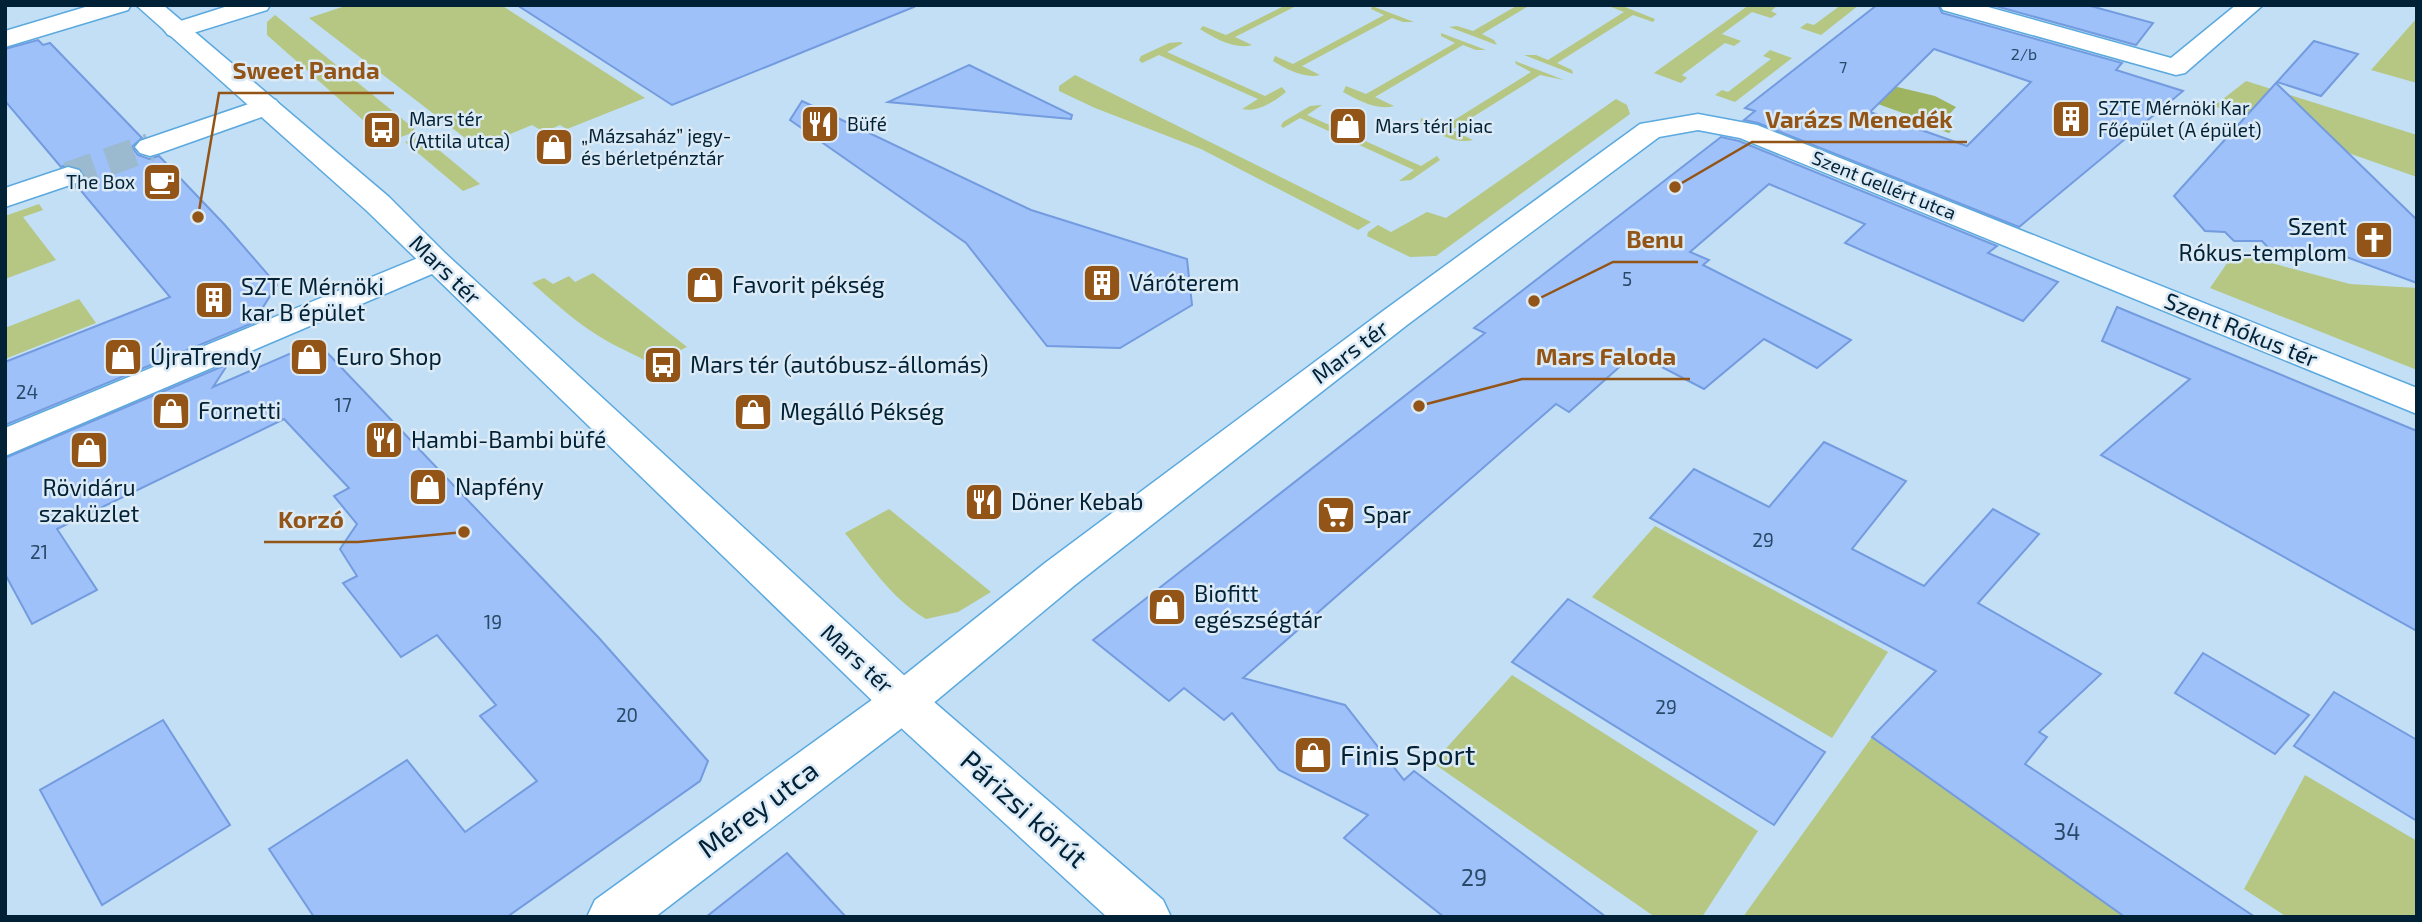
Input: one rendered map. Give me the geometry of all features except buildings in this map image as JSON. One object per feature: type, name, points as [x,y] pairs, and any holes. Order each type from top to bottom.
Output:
[{"type":"street","points":[[5,39],[119,5]]},
{"type":"street","name":"Mars tér","points":[[148,5],[378,204],[435,261],[903,702],[1082,557],[1395,318],[1650,130],[1698,122]]},
{"type":"street","points":[[177,30],[258,5]]},
{"type":"street","points":[[1952,5],[2176,67],[2252,5]]},
{"type":"street","points":[[150,147],[266,106]]},
{"type":"street","name":"Szent Gellért utca","points":[[1698,122],[1748,131],[2066,258]]},
{"type":"street","points":[[5,198],[68,176]]},
{"type":"street","name":"Szent Rókus tér","points":[[2066,258],[2417,402]]},
{"type":"street","points":[[5,443],[435,261]]},
{"type":"street","name":"Mérey utca","points":[[613,917],[903,702]]},
{"type":"street","name":"Párizsi körút","points":[[903,702],[1145,917]]},
{"type":"green space","points":[[348,5],[501,5],[645,98],[567,129],[560,125],[544,132],[532,125],[501,138],[505,142],[482,151],[309,18]]},
{"type":"green space","points":[[1286,5],[1298,5],[1235,37],[1252,45],[1232,45],[1200,29],[1203,26],[1226,35]]},
{"type":"green space","points":[[1518,5],[1530,5],[1482,34],[1494,40],[1497,45],[1449,27],[1457,26],[1473,31]]},
{"type":"green space","points":[[1606,5],[1620,5],[1655,19],[1653,22],[1633,15],[1557,63],[1572,70],[1573,74],[1524,55],[1536,55],[1548,60],[1624,12]]},
{"type":"green space","points":[[1749,5],[1778,5],[1771,11],[1777,14],[1771,18],[1752,12],[1722,34],[1741,41],[1734,46],[1725,43],[1682,75],[1687,78],[1681,83],[1654,73]]},
{"type":"green space","points":[[1841,5],[1859,5],[1821,35],[1800,28],[1807,23],[1814,25]]},
{"type":"green space","points":[[1372,6],[1414,22],[1392,18],[1302,66],[1320,75],[1302,74],[1273,61],[1275,56],[1293,64],[1384,15],[1371,9]]},
{"type":"green space","points":[[275,15],[417,131],[401,137],[385,125],[373,129],[267,35],[267,22]]},
{"type":"green space","points":[[2417,18],[2417,83],[2371,70]]},
{"type":"green space","points":[[1441,33],[1486,50],[1476,50],[1463,45],[1375,97],[1394,106],[1374,106],[1343,92],[1346,86],[1366,94],[1455,43],[1441,36]]},
{"type":"green space","points":[[1169,43],[1183,43],[1167,52],[1265,96],[1282,87],[1286,92],[1260,108],[1242,109],[1258,99],[1159,55],[1142,63],[1139,60],[1141,56]]},
{"type":"green space","points":[[1770,50],[1792,58],[1735,102],[1715,95],[1722,90],[1728,92],[1771,59],[1763,56]]},
{"type":"green space","points":[[1515,61],[1564,80],[1540,75],[1452,130],[1473,140],[1453,139],[1420,124],[1421,118],[1443,127],[1531,72]]},
{"type":"green space","points":[[1075,75],[1371,222],[1358,230],[1201,149],[1095,108],[1059,91],[1059,86]]},
{"type":"green space","points":[[1860,78],[1935,96],[1956,107],[1942,122],[1955,126],[1949,133],[1924,124],[1925,121],[1853,95]]},
{"type":"green space","points":[[2246,81],[2417,135],[2417,177],[2214,106]]},
{"type":"green space","points":[[1616,99],[1627,105],[1630,114],[1436,256],[1410,257],[1367,236],[1368,232],[1378,225],[1391,232],[1427,212],[1446,218]]},
{"type":"green space","points":[[1322,105],[1307,115],[1421,166],[1437,156],[1440,160],[1411,180],[1399,181],[1414,170],[1300,118],[1283,128],[1281,126],[1283,122],[1310,106]]},
{"type":"green space","points":[[422,136],[480,184],[463,191],[405,142]]},
{"type":"green space","points":[[39,204],[43,210],[23,217],[56,260],[5,279],[5,216]]},
{"type":"green space","points":[[2234,253],[2350,284],[2417,288],[2417,370],[2210,288]]},
{"type":"green space","points":[[593,273],[687,347],[651,364],[587,328],[532,283],[544,278],[553,284],[569,276],[575,282]]},
{"type":"green space","points":[[79,299],[96,323],[5,359],[5,328]]},
{"type":"green space","points":[[889,509],[991,592],[958,612],[926,619],[914,611],[882,580],[845,533]]},
{"type":"green space","points":[[1655,526],[1888,652],[1832,738],[1592,597]]},
{"type":"green space","points":[[1512,675],[1758,831],[1702,917],[1655,917],[1433,763]]},
{"type":"green space","points":[[1872,737],[2125,917],[1743,917]]},
{"type":"green space","points":[[2305,775],[2417,841],[2417,917],[2287,917],[2244,889]]},
{"type":"tunnel","points":[[68,176],[150,147]]},
{"type":"place","name":"SZTE Mérnöki Kar Főépület (A épület)","points":[[2071,119]]},
{"type":"place","name":"Büfé","points":[[820,124]]},
{"type":"place","name":"Mars téri piac","points":[[1348,126]]},
{"type":"place","name":"Mars tér (Attila utca)","points":[[382,130]]},
{"type":"place","name":"„Mázsaház” jegy- és bérletpénztár","points":[[554,147]]},
{"type":"place","name":"The Box","points":[[162,182]]},
{"type":"place","name":"Varázs Menedék","points":[[1675,187]]},
{"type":"place","name":"Sweet Panda","points":[[198,217]]},
{"type":"place","name":"Szent Rókus-templom","points":[[2374,240]]},
{"type":"place","name":"Váróterem","points":[[1102,283]]},
{"type":"place","name":"Favorit pékség","points":[[705,285]]},
{"type":"place","name":"SZTE Mérnöki kar B épület","points":[[214,300]]},
{"type":"place","name":"Benu","points":[[1534,301]]},
{"type":"place","name":"ÚjraTrendy","points":[[123,357]]},
{"type":"place","name":"Euro Shop","points":[[309,357]]},
{"type":"place","name":"Mars tér (autóbusz-állomás)","points":[[663,365]]},
{"type":"place","name":"Mars Faloda","points":[[1419,406]]},
{"type":"place","name":"Fornetti","points":[[171,411]]},
{"type":"place","name":"Megálló Pékség","points":[[753,412]]},
{"type":"place","name":"Hambi-Bambi büfé","points":[[384,440]]},
{"type":"place","name":"Rövidáru szaküzlet","points":[[89,450]]},
{"type":"place","name":"Napfény","points":[[428,487]]},
{"type":"place","name":"Döner Kebab","points":[[984,502]]},
{"type":"place","name":"Spar","points":[[1336,515]]},
{"type":"place","name":"Korzó","points":[[464,532]]},
{"type":"place","name":"Biofitt egészségtár","points":[[1167,607]]},
{"type":"place","name":"Finis Sport","points":[[1313,755]]}]
